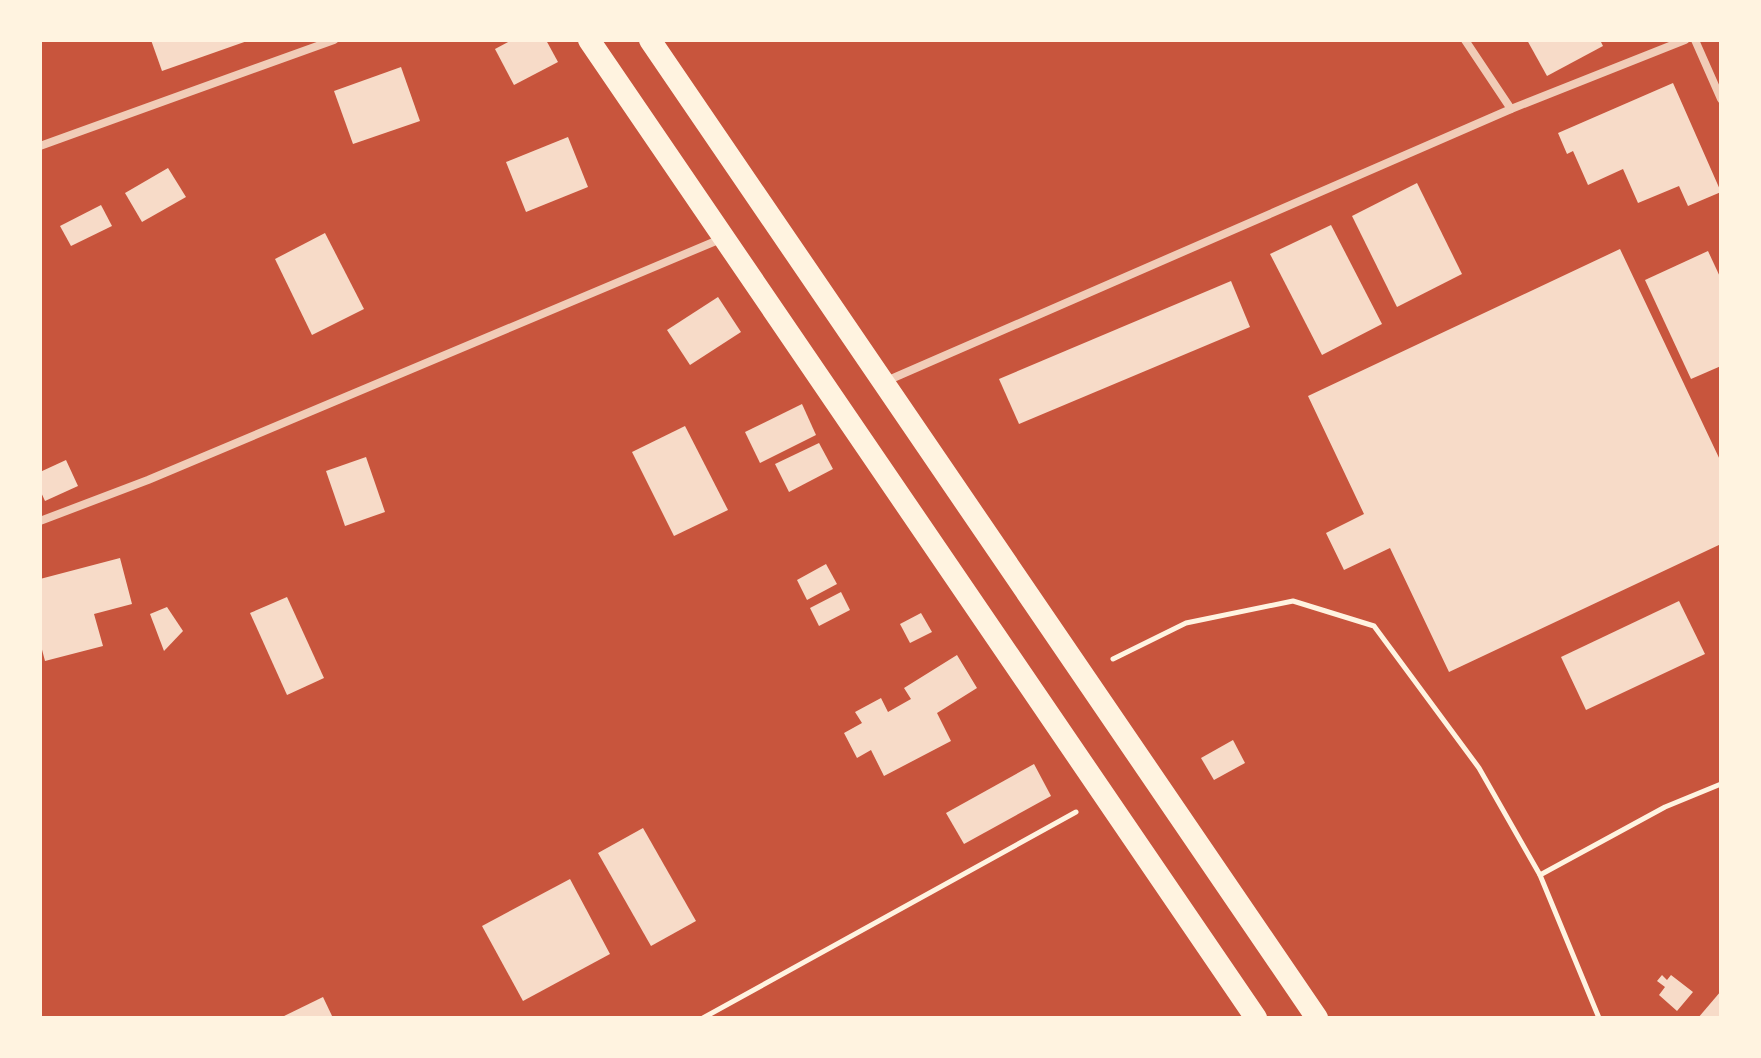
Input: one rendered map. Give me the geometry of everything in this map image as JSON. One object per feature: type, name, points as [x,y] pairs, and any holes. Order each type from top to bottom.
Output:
[{"type":"highway","points":[[589,40],[1256,1018]]},
{"type":"highway","points":[[650,40],[1317,1018]]},
{"type":"street","points":[[40,146],[334,40]]},
{"type":"street","points":[[1465,40],[1511,109]]},
{"type":"street","points":[[883,382],[1511,109],[1685,40]]},
{"type":"street","points":[[1695,40],[1721,99]]},
{"type":"street","points":[[40,521],[148,480],[724,238]]},
{"type":"path","points":[[1084,676],[1186,623],[1293,601],[1374,626],[1479,768],[1540,875],[1599,1018]]},
{"type":"path","points":[[1540,875],[1665,807],[1721,784]]},
{"type":"path","points":[[703,1018],[1105,796]]},
{"type":"building","points":[[151,40],[250,40],[162,71]]},
{"type":"building","points":[[512,40],[546,40],[558,62],[514,85],[495,49]]},
{"type":"building","points":[[1527,40],[1600,40],[1603,46],[1547,76]]},
{"type":"building","points":[[401,67],[420,121],[353,144],[334,91]]},
{"type":"building","points":[[1673,83],[1721,192],[1688,206],[1679,186],[1638,203],[1623,169],[1588,185],[1573,151],[1567,154],[1558,133]]},
{"type":"building","points":[[568,137],[588,187],[526,212],[506,162]]},
{"type":"building","points":[[168,168],[186,197],[142,222],[125,193]]},
{"type":"building","points":[[1417,183],[1462,274],[1397,307],[1352,216]]},
{"type":"building","points":[[101,205],[112,226],[71,246],[60,226]]},
{"type":"building","points":[[1331,225],[1382,324],[1322,355],[1270,254]]},
{"type":"building","points":[[325,233],[364,309],[312,335],[275,259]]},
{"type":"building","points":[[1620,249],[1721,462],[1721,544],[1449,672],[1390,548],[1344,570],[1326,533],[1364,514],[1308,396]]},
{"type":"building","points":[[1708,251],[1721,279],[1721,366],[1691,379],[1645,280]]},
{"type":"building","points":[[1231,281],[1250,327],[1019,424],[999,379]]},
{"type":"building","points":[[718,297],[741,332],[690,365],[667,330]]},
{"type":"building","points":[[802,404],[816,435],[760,463],[745,432]]},
{"type":"building","points":[[685,426],[728,510],[674,536],[632,452]]},
{"type":"building","points":[[819,443],[833,469],[789,492],[775,464]]},
{"type":"building","points":[[366,457],[385,512],[345,526],[326,471]]},
{"type":"building","points":[[66,460],[78,486],[45,501],[40,490],[40,472]]},
{"type":"building","points":[[120,558],[132,604],[94,614],[103,646],[45,661],[40,642],[40,579]]},
{"type":"building","points":[[826,564],[837,584],[807,600],[797,580]]},
{"type":"building","points":[[841,592],[850,610],[819,626],[810,608]]},
{"type":"building","points":[[287,597],[324,678],[287,695],[250,613]]},
{"type":"building","points":[[1679,601],[1705,654],[1586,710],[1561,657]]},
{"type":"building","points":[[167,607],[183,631],[164,651],[150,614]]},
{"type":"building","points":[[921,613],[932,632],[910,643],[900,624]]},
{"type":"building","points":[[957,655],[977,688],[937,713],[951,741],[884,776],[871,750],[857,758],[844,733],[862,723],[855,712],[881,698],[888,712],[911,699],[904,688]]},
{"type":"building","points":[[1233,740],[1245,763],[1214,780],[1201,758]]},
{"type":"building","points":[[1034,764],[1051,796],[964,844],[946,813]]},
{"type":"building","points":[[643,828],[696,921],[651,946],[598,853]]},
{"type":"building","points":[[570,879],[610,954],[523,1001],[482,926]]},
{"type":"building","points":[[1662,975],[1667,980],[1671,975],[1693,992],[1677,1011],[1659,995],[1665,987],[1657,981]]},
{"type":"building","points":[[1721,991],[1721,1018],[1698,1018]]},
{"type":"building","points":[[323,997],[333,1018],[280,1018]]}]
